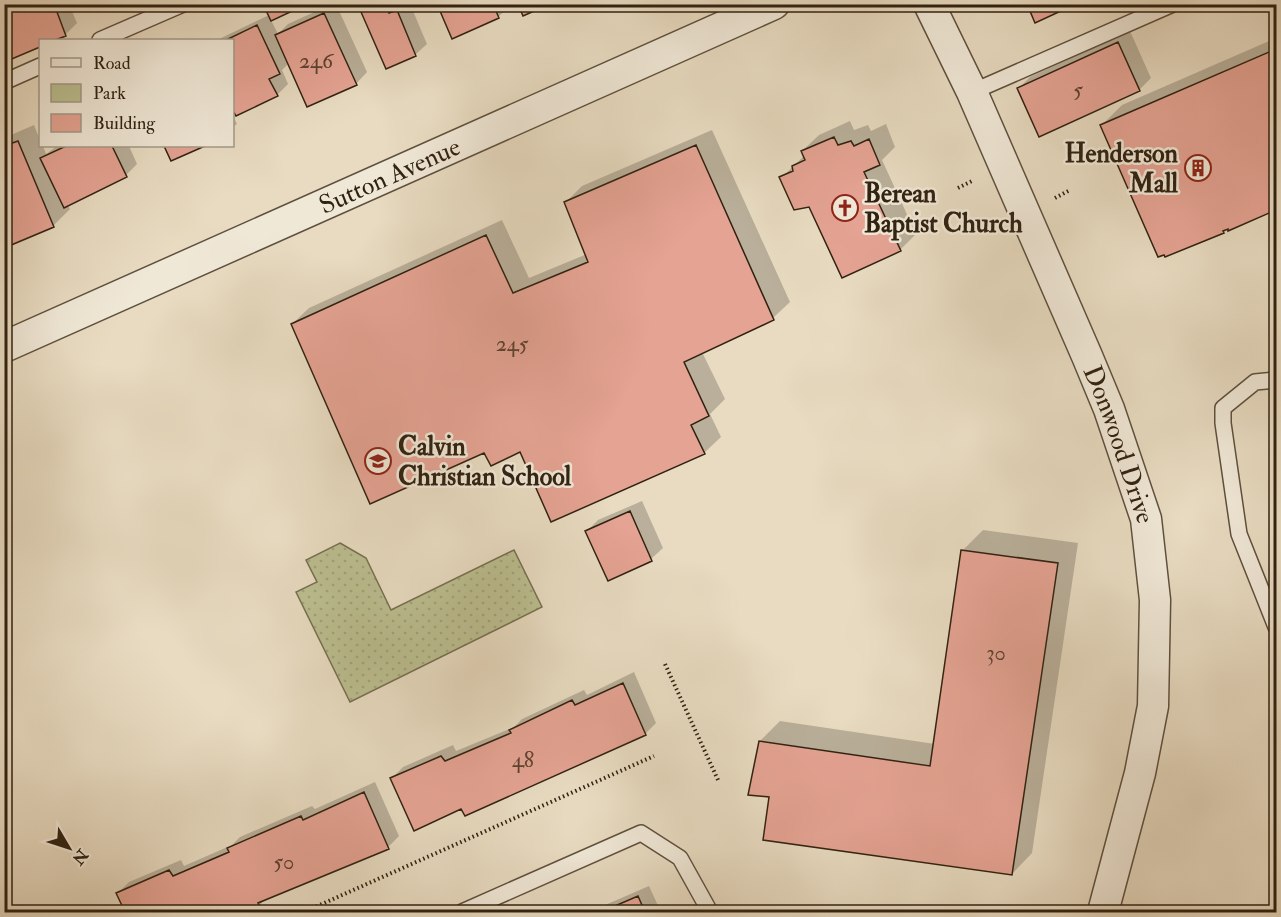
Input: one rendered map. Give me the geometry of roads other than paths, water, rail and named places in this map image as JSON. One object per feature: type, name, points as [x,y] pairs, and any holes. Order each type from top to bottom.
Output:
[{"type":"street","name":"Sutton Avenue","points":[[4,347],[774,4]]},
{"type":"street","name":"Donwood Drive","points":[[929,4],[972,92],[1109,409],[1146,519],[1155,600],[1153,706],[1140,773],[1104,912]]},
{"type":"lane","points":[[102,39],[183,4]]},
{"type":"lane","points":[[972,92],[1173,4]]},
{"type":"lane","points":[[4,82],[39,66]]},
{"type":"lane","points":[[1276,380],[1255,382],[1223,408],[1223,423],[1239,534],[1276,627]]},
{"type":"lane","points":[[462,912],[641,833],[680,858],[710,912]]},
{"type":"place","name":"Henderson Mall","points":[[1198,168]]},
{"type":"place","name":"Berean Baptist Church","points":[[845,208]]},
{"type":"place","name":"Calvin Christian School","points":[[378,461]]}]
